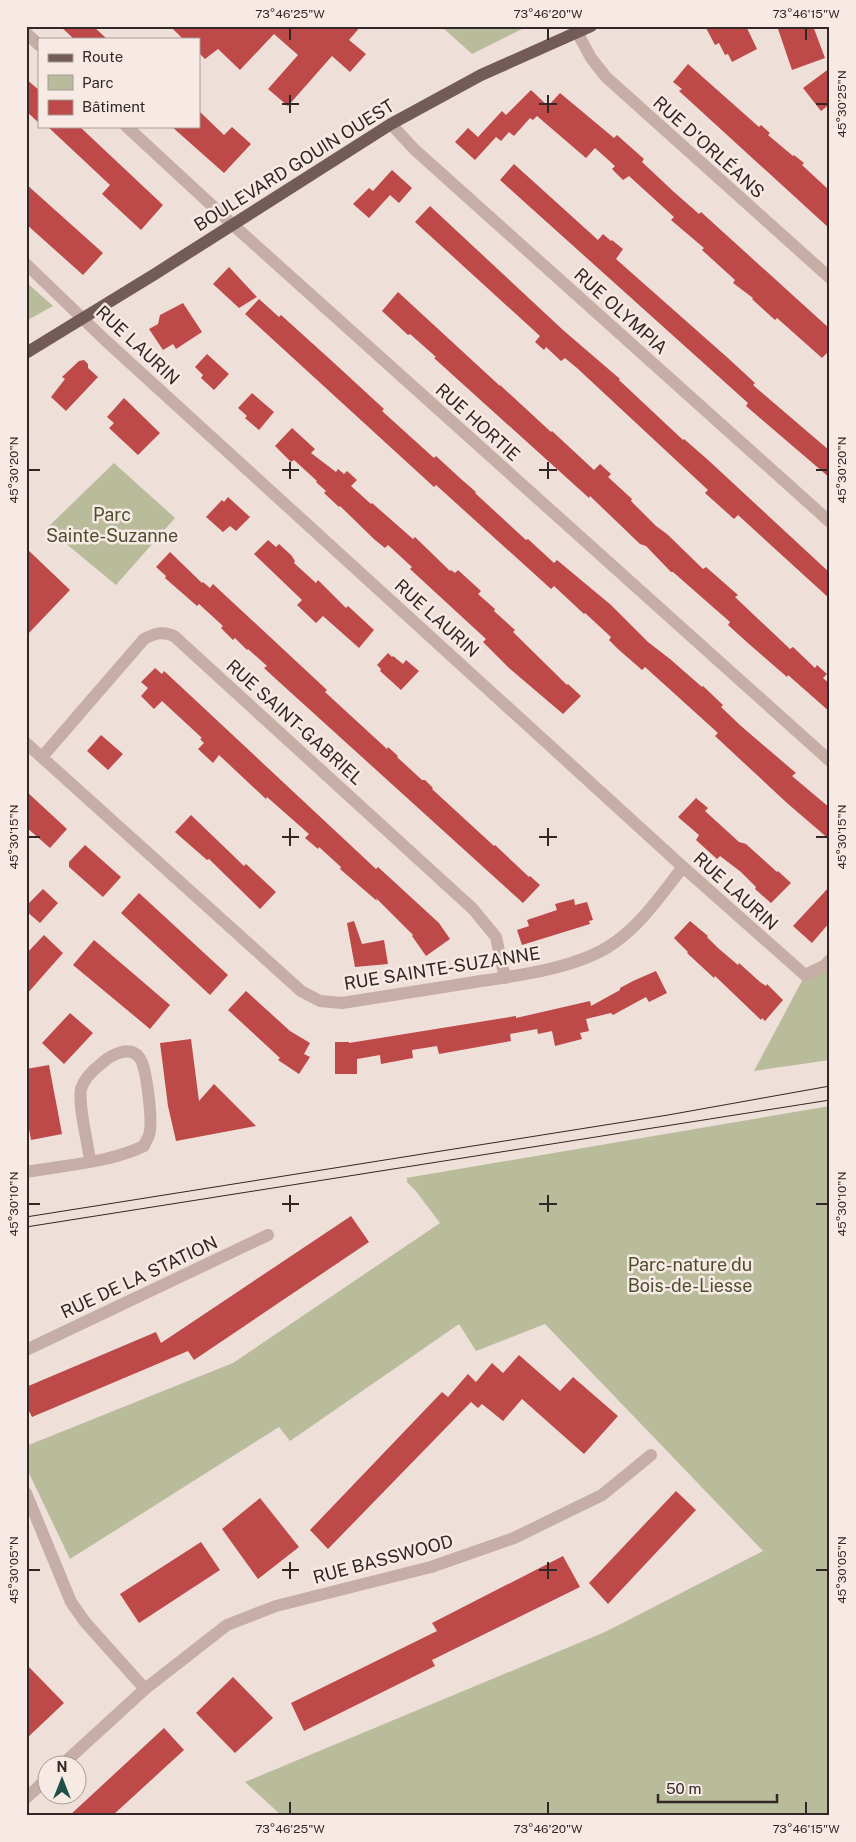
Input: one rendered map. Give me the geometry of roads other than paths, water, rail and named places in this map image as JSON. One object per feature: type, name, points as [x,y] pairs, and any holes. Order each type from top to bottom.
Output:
[{"type":"main road","name":"BOULEVARD GOUIN OUEST","points":[[26,353],[391,124],[480,75],[591,26]]},
{"type":"street","name":"RUE D'ORLÉANS","points":[[577,32],[591,58],[610,81],[830,278]]},
{"type":"street","points":[[26,33],[38,44]]},
{"type":"street","name":"RUE OLYMPIA","points":[[391,124],[422,155],[830,522]]},
{"type":"street","name":"RUE HORTIE","points":[[128,128],[232,224],[830,761]]},
{"type":"street","name":"RUE LAURIN","points":[[26,264],[683,866],[805,975],[824,966],[830,960]]},
{"type":"street","name":"RUE SAINT-GABRIEL","points":[[42,757],[144,639],[157,633],[166,633],[174,636],[473,908],[496,937],[505,978]]},
{"type":"street","name":"RUE SAINTE-SUZANNE","points":[[26,743],[301,991],[320,1001],[342,1003],[505,978],[580,961],[609,946],[631,929],[652,906],[683,866]]},
{"type":"street","points":[[26,1172],[114,1157],[132,1152],[144,1146],[150,1134],[150,1108],[142,1063],[138,1056],[130,1052],[120,1052],[110,1056],[91,1072],[81,1091],[81,1103],[90,1161]]},
{"type":"street","name":"RUE DE LA STATION","points":[[26,1350],[268,1235]]},
{"type":"street","name":"RUE BASSWOOD","points":[[74,1754],[145,1689],[227,1625],[276,1606],[431,1567],[514,1538],[602,1495],[652,1455]]},
{"type":"street","points":[[26,1493],[29,1509],[71,1602],[85,1622],[145,1689]]},
{"type":"street","points":[[26,1798],[38,1787]]},
{"type":"tram line","points":[[26,1217],[668,1115],[830,1086]]},
{"type":"tram line","points":[[26,1227],[830,1100]]},
{"type":"park label","name":"Parc Sainte-Suzanne","points":[[112,524]]},
{"type":"park label","name":"Parc-nature du Bois-de-Liesse","points":[[690,1274]]}]
